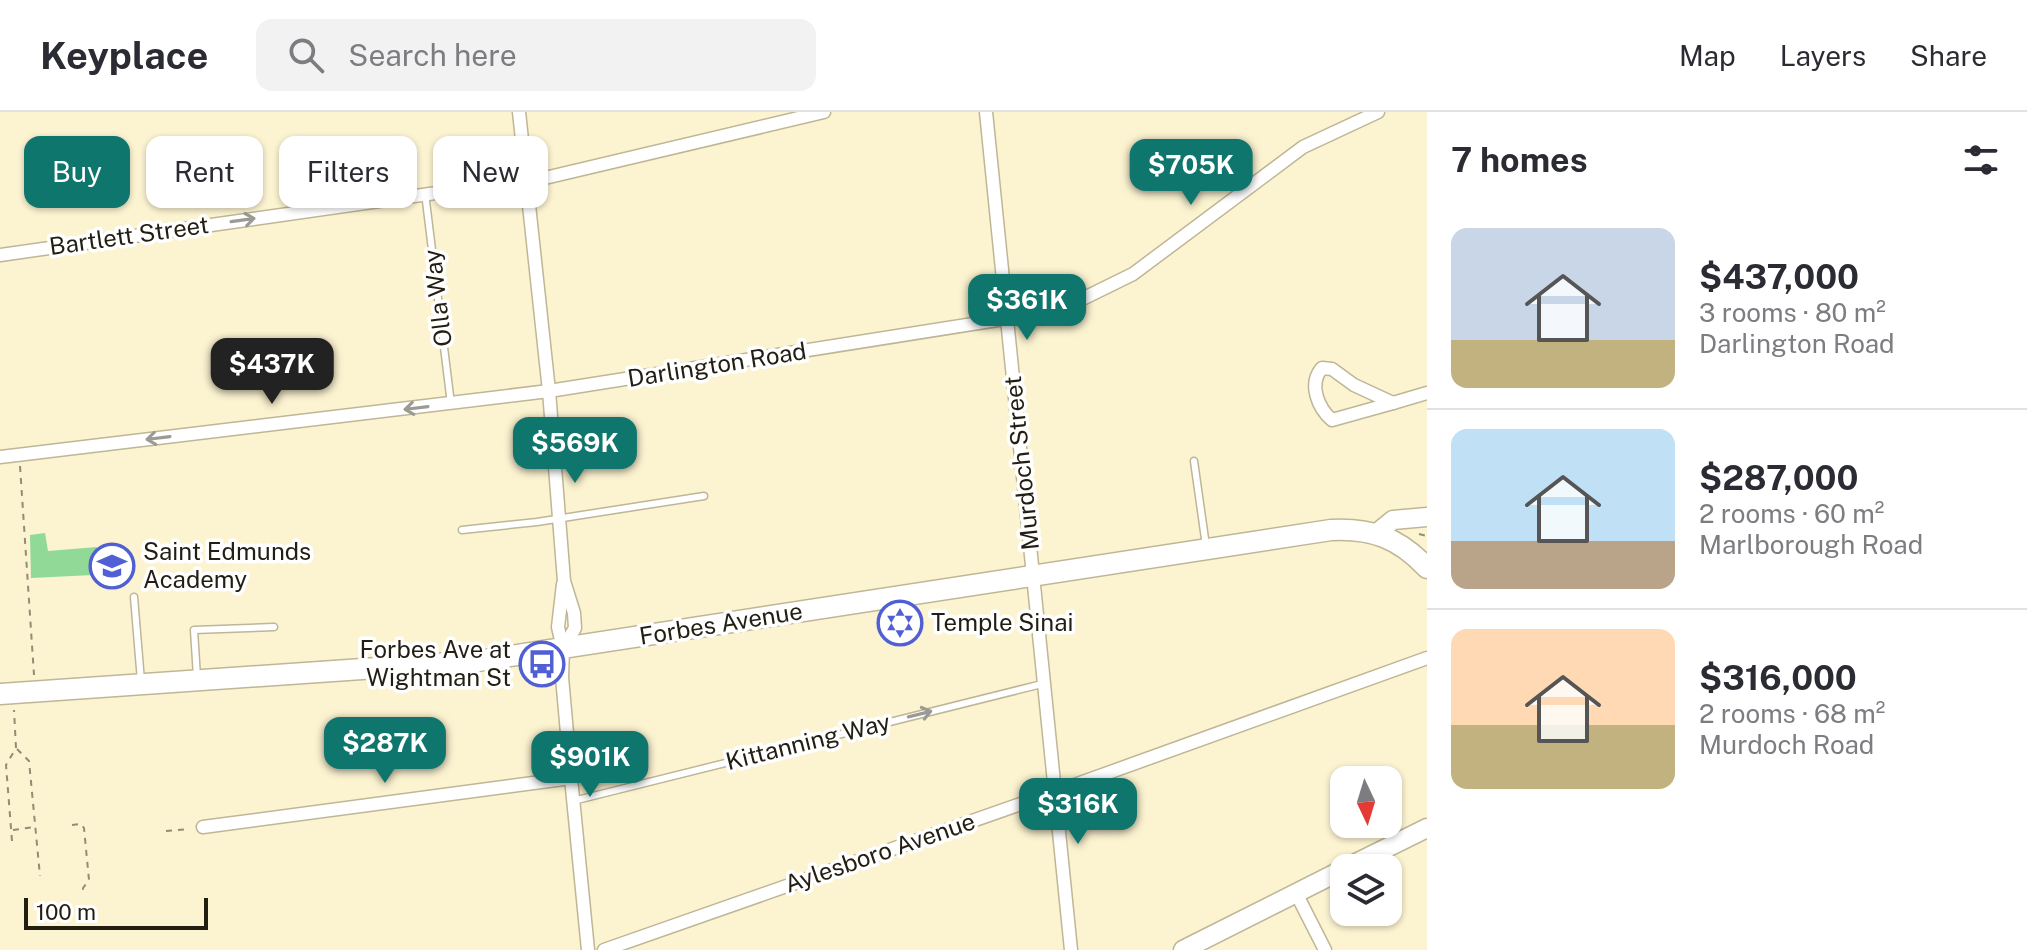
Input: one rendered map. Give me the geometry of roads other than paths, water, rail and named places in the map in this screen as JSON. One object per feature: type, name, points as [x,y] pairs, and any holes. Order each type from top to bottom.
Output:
[{"type":"main road","name":"Forbes Avenue","points":[[6,694],[478,661],[1331,530],[1356,529],[1377,533],[1410,551],[1427,568]]},
{"type":"street","points":[[519,112],[521,136]]},
{"type":"street","name":"Bartlett Street","points":[[548,176],[824,112]]},
{"type":"street","name":"Murdoch Street","points":[[986,112],[1071,950]]},
{"type":"street","name":"Darlington Road","points":[[0,457],[549,391],[1007,318],[1072,304],[1133,274],[1303,147],[1378,112]]},
{"type":"street","name":"Bartlett Street","points":[[0,255],[433,192]]},
{"type":"street","points":[[529,208],[560,518],[564,581],[558,627],[563,649],[562,677],[588,950]]},
{"type":"street","points":[[1393,403],[1354,385],[1332,369],[1322,368],[1316,375],[1315,387],[1322,411],[1332,420],[1393,403],[1427,393]]},
{"type":"street","points":[[1377,533],[1393,520],[1427,517]]},
{"type":"street","name":"Aylesboro Avenue","points":[[604,950],[1427,658]]},
{"type":"street","points":[[203,827],[571,778]]},
{"type":"street","points":[[1374,854],[1427,828]]},
{"type":"street","points":[[1183,950],[1330,876]]},
{"type":"street","points":[[1296,893],[1325,950]]},
{"type":"lane","name":"Olla Way","points":[[425,193],[451,404]]},
{"type":"lane","points":[[1194,461],[1206,549]]},
{"type":"lane","points":[[462,530],[704,496]]},
{"type":"lane","points":[[134,597],[141,685]]},
{"type":"lane","points":[[198,681],[194,630],[274,627]]},
{"type":"lane","name":"Kittanning Way","points":[[573,801],[1044,683]]},
{"type":"place","name":"Saint Edmunds Academy","points":[[112,566]]},
{"type":"place","name":"Temple Sinai","points":[[900,623]]},
{"type":"place","name":"Forbes Ave at Wightman St","points":[[542,664]]}]
